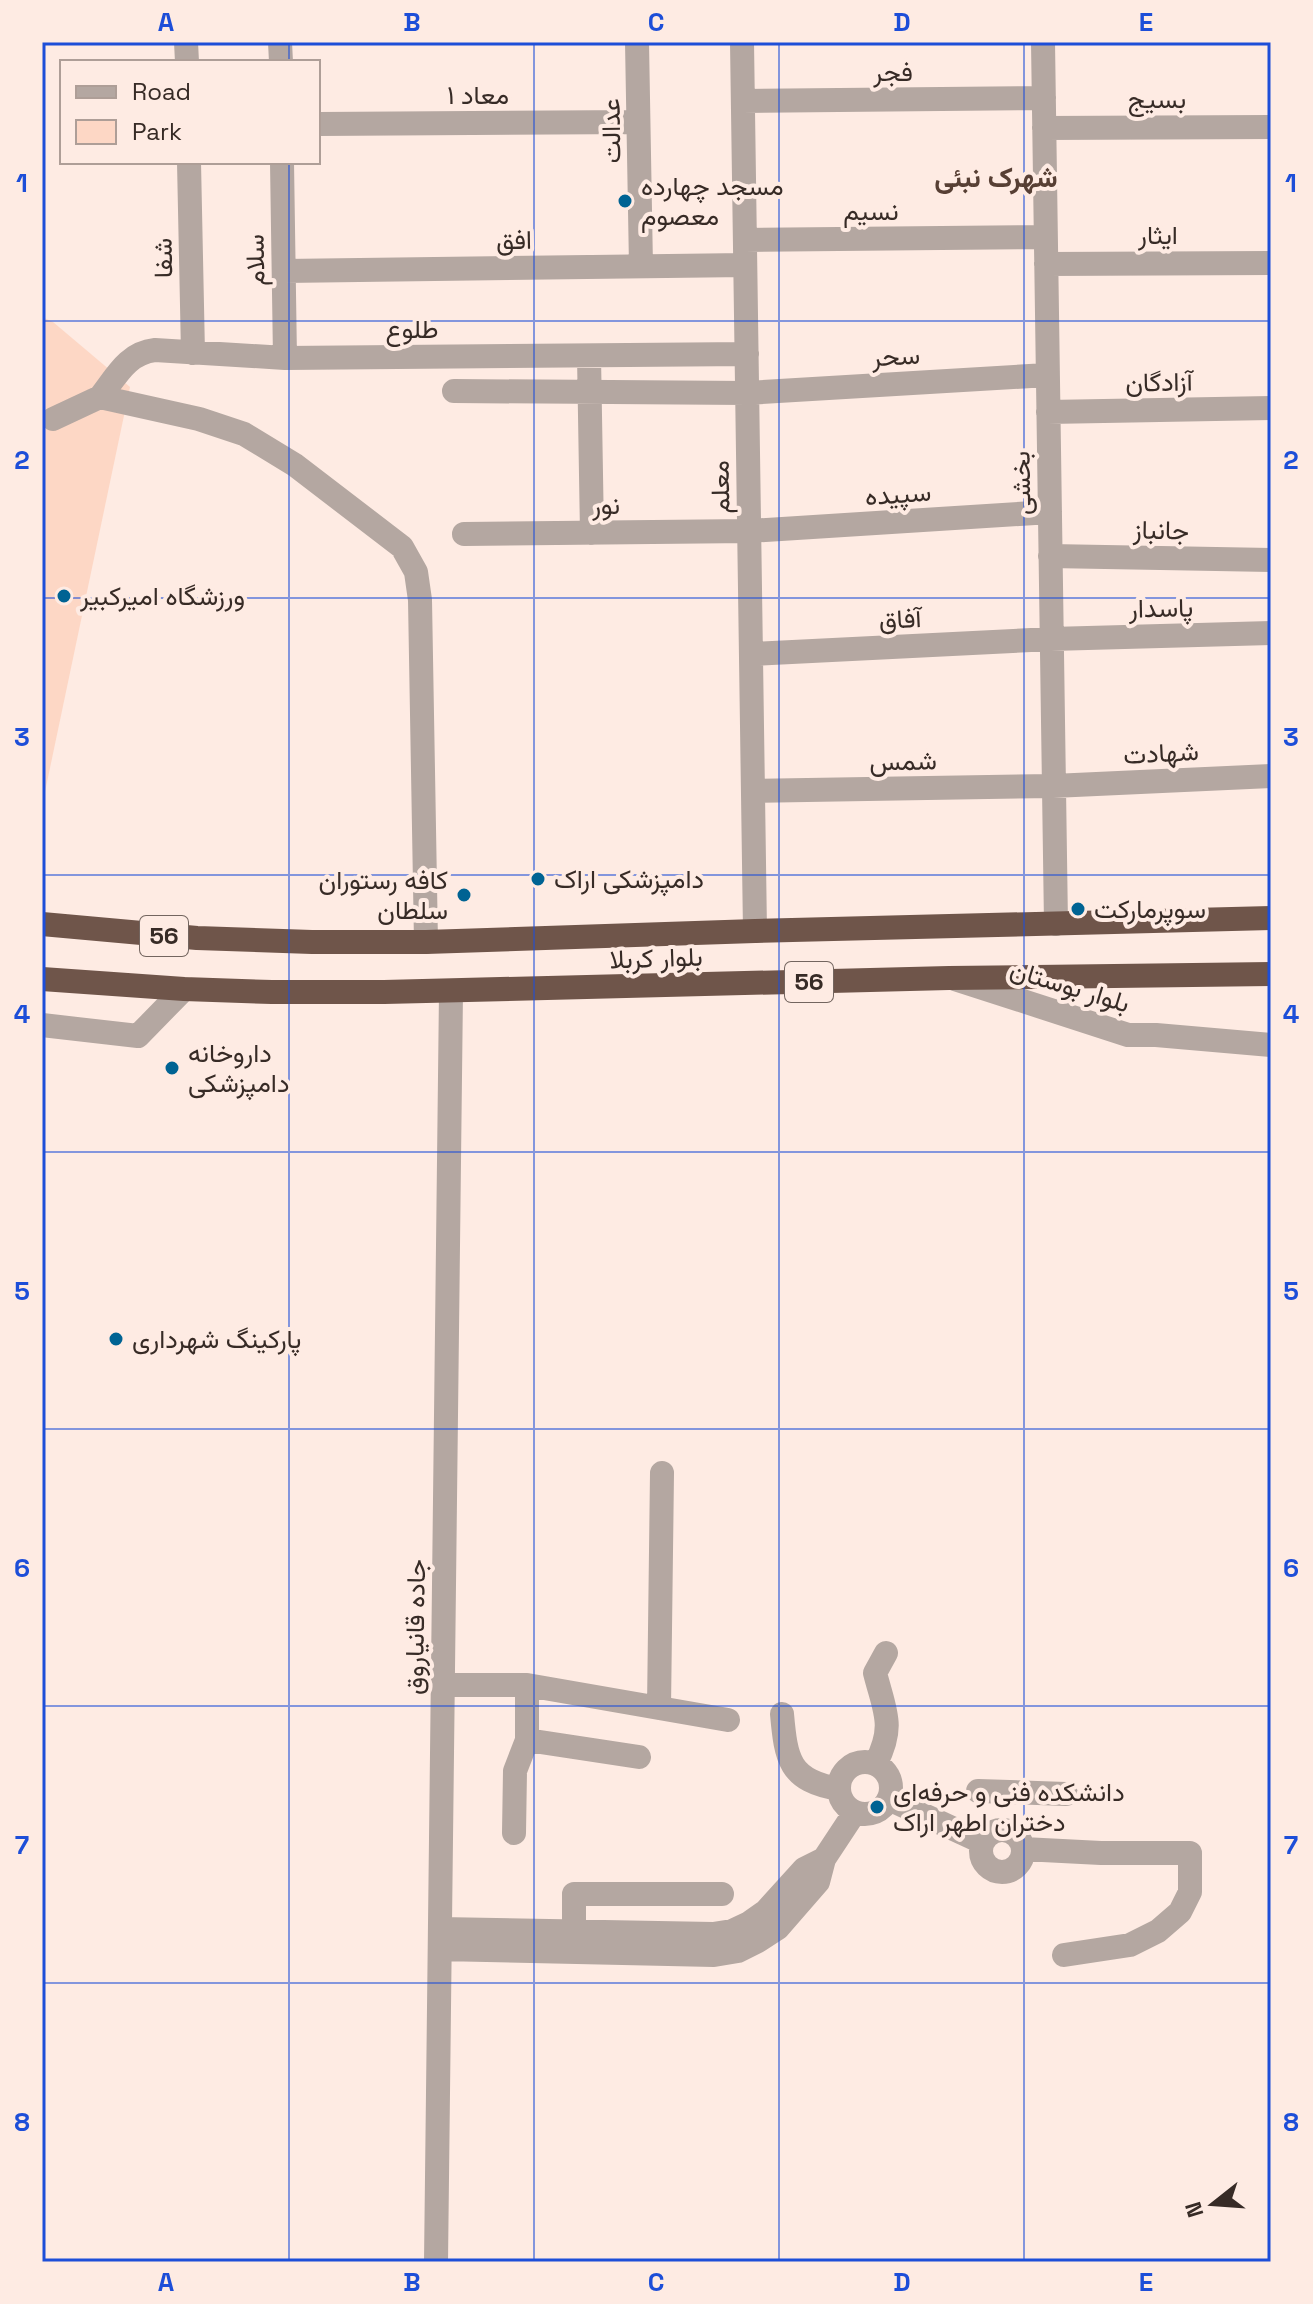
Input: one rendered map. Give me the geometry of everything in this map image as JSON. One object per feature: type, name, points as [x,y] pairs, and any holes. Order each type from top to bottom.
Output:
[{"type":"highway","name":"بلوار کربلا","points":[[426,942],[1271,918]]},
{"type":"highway","name":"56","points":[[42,924],[197,938],[426,942]]},
{"type":"highway","name":"بلوار کربلا","points":[[42,979],[272,992],[451,992],[949,978],[1271,974]]},
{"type":"street","name":"عدالت","points":[[637,42],[641,266]]},
{"type":"street","name":"معلم","points":[[742,42],[755,931]]},
{"type":"street","name":"بخشی","points":[[1043,42],[1056,924]]},
{"type":"street","name":"فجر","points":[[743,101],[1044,98]]},
{"type":"street","name":"معاد ۱","points":[[320,124],[638,122]]},
{"type":"street","name":"بسیج","points":[[1044,128],[1271,127]]},
{"type":"street","name":"شفا","points":[[189,164],[193,353]]},
{"type":"street","name":"سلام","points":[[282,164],[285,358]]},
{"type":"street","name":"نسیم","points":[[745,240],[1045,237]]},
{"type":"street","name":"ایثار","points":[[1046,264],[1271,263]]},
{"type":"street","name":"افق","points":[[284,271],[745,265]]},
{"type":"street","name":"طلوع","points":[[100,397],[132,357],[143,351],[155,350],[285,358],[747,354]]},
{"type":"street","points":[[589,356],[592,533]]},
{"type":"street","name":"سحر","points":[[454,391],[747,393],[1047,375]]},
{"type":"street","points":[[53,419],[100,397],[199,419],[244,434],[295,465],[407,553],[419,582],[420,600],[426,942]]},
{"type":"street","name":"آزادگان","points":[[1048,412],[1271,408]]},
{"type":"street","name":"سپیده","points":[[749,531],[1050,512]]},
{"type":"street","name":"نور","points":[[464,534],[749,531]]},
{"type":"street","name":"جانباز","points":[[1050,556],[1271,560]]},
{"type":"street","name":"پاسدار","points":[[1051,639],[1271,633]]},
{"type":"street","name":"آفاق","points":[[751,654],[1051,639]]},
{"type":"street","name":"شهادت","points":[[1053,786],[1271,776]]},
{"type":"street","name":"شمس","points":[[753,791],[1053,786]]},
{"type":"street","name":"بلوار بوستان","points":[[949,978],[1128,1035],[1271,1045]]},
{"type":"street","points":[[42,1025],[138,1036],[184,989]]},
{"type":"street","name":"جاده قانیاروق","points":[[436,2262],[451,992]]},
{"type":"street","points":[[659,1708],[662,1473]]},
{"type":"street","points":[[876,1763],[886,1743],[888,1727],[875,1673],[886,1653]]},
{"type":"street","points":[[443,1685],[527,1685],[728,1720]]},
{"type":"street","points":[[514,1833],[515,1771],[527,1740],[527,1685]]},
{"type":"street","points":[[782,1714],[785,1747],[799,1774],[818,1786],[839,1789]]},
{"type":"street","points":[[527,1740],[639,1757]]},
{"type":"street","points":[[864,1761],[876,1763],[891,1780],[889,1799],[878,1811],[866,1815],[855,1812],[845,1805],[839,1795],[843,1772],[852,1764],[864,1761]]},
{"type":"street","points":[[978,1791],[1066,1794]]},
{"type":"street","points":[[1005,1830],[1008,1791]]},
{"type":"street","points":[[889,1799],[982,1842]]},
{"type":"street","points":[[440,1939],[574,1942],[714,1955],[735,1941],[758,1941],[778,1928],[818,1882],[824,1859],[855,1812]]},
{"type":"street","points":[[1005,1830],[1019,1838],[1023,1849],[1021,1860],[1014,1869],[1004,1873],[993,1871],[984,1863],[980,1853],[982,1842],[989,1833],[1005,1830]]},
{"type":"street","points":[[1023,1849],[1190,1853],[1190,1892],[1180,1912],[1158,1931],[1130,1945],[1064,1955]]},
{"type":"street","points":[[574,1942],[574,1894],[722,1894]]},
{"type":"green space","name":"ورزشگاه امیرکبیر","points":[[42,317],[53,322],[130,387],[42,806]]},
{"type":"place","name":"مسجد چهارده معصوم","points":[[625,201]]},
{"type":"place","name":"ورزشگاه امیرکبیر","points":[[64,596]]},
{"type":"place","name":"دامپزشکی اراک","points":[[538,879]]},
{"type":"place","name":"کافه رستوران سلطان","points":[[464,895]]},
{"type":"place","name":"سوپرمارکت","points":[[1078,909]]},
{"type":"place","name":"داروخانه دامپزشکی","points":[[172,1068]]},
{"type":"place","name":"پارکینگ شهرداری","points":[[116,1339]]},
{"type":"place","name":"دانشکده فنی و حرفه‌ای دختران اطهر اراک","points":[[877,1807]]},
{"type":"district","name":"شهرک نبئی","points":[[996,177]]}]
